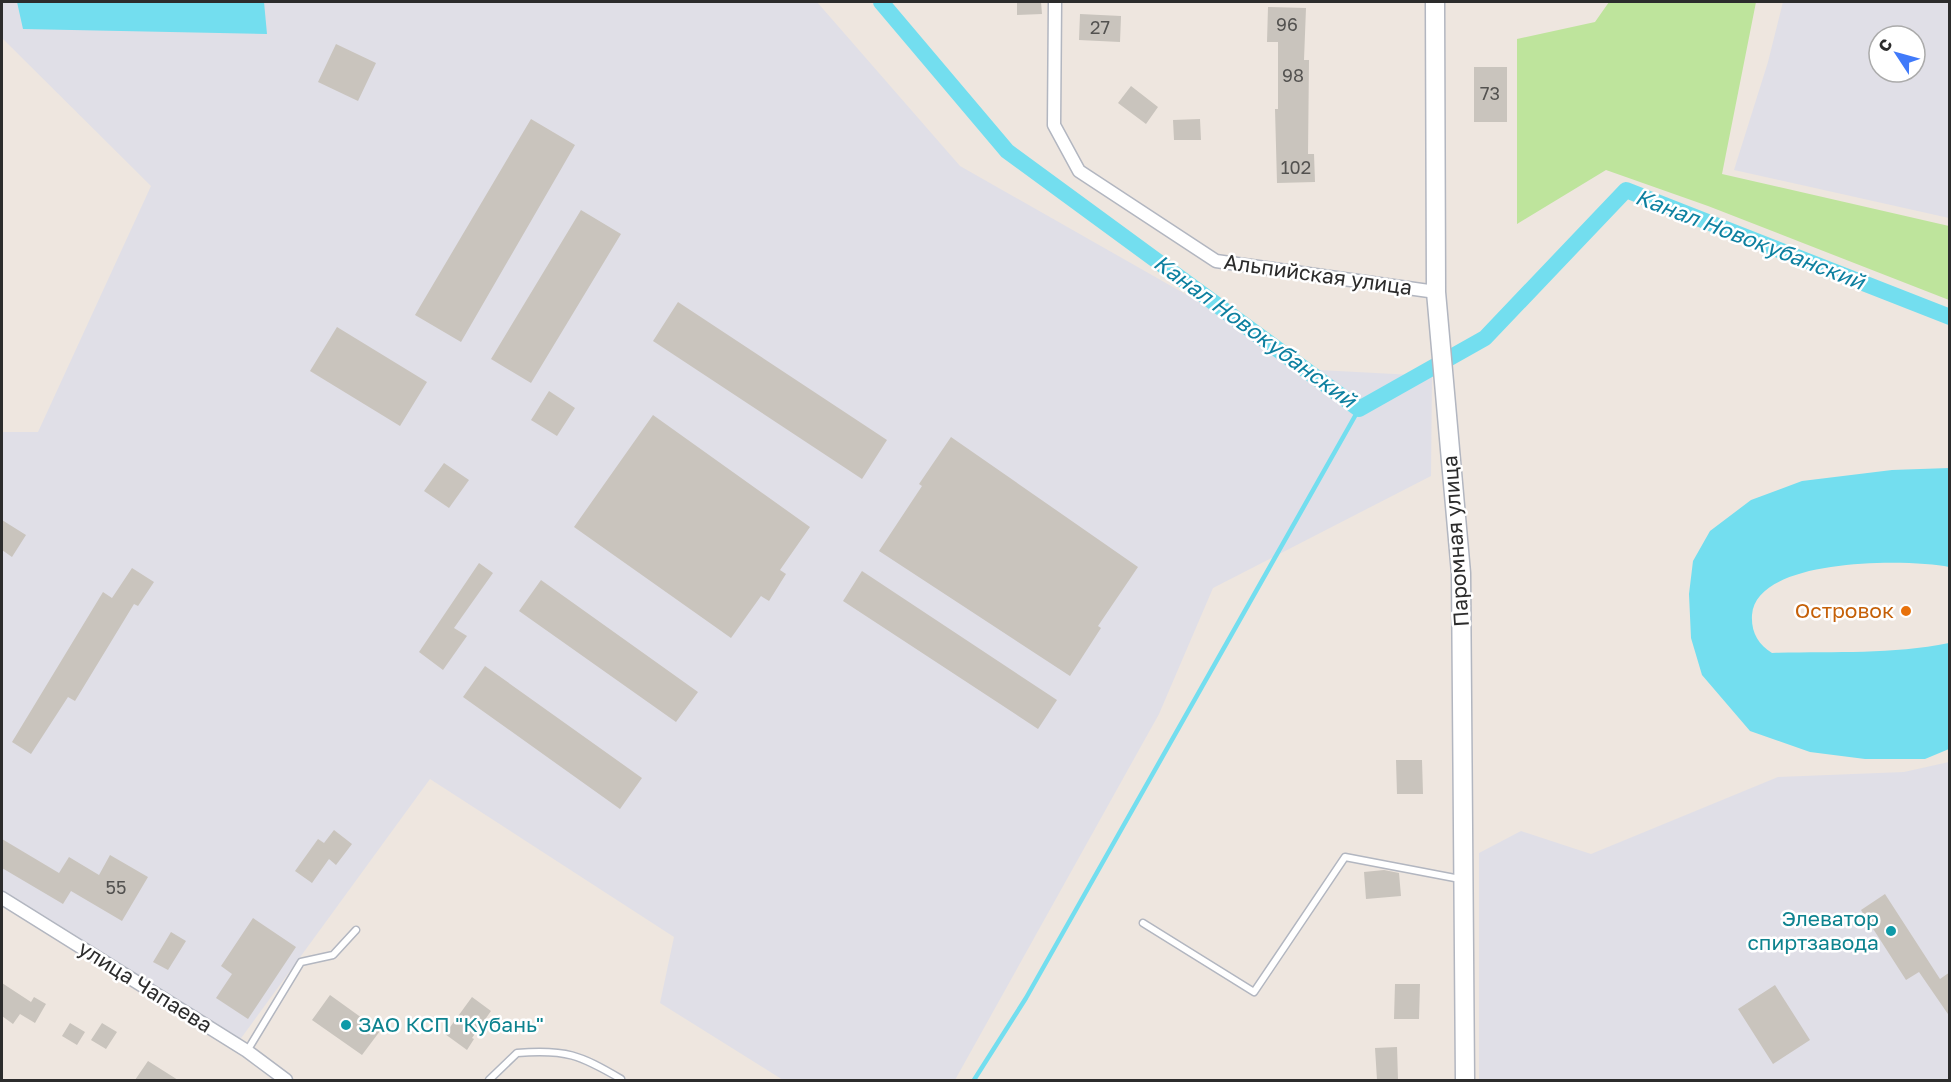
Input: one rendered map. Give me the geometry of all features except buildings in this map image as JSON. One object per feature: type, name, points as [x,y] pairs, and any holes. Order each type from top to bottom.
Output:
[{"type":"main road","name":"Паромная улица","points":[[1435,2],[1436,292],[1461,573],[1465,1080]]},
{"type":"street","name":"Альпийская улица","points":[[1055,2],[1054,125],[1079,171],[1216,261],[1436,292]]},
{"type":"street","name":"улица Чапаева","points":[[2,898],[247,1051],[286,1080]]},
{"type":"lane","points":[[1143,923],[1254,992],[1345,858],[1463,880]]},
{"type":"lane","points":[[247,1051],[301,962],[333,955],[356,930]]},
{"type":"lane","points":[[489,1080],[517,1053],[552,1050],[588,1060],[621,1079]]},
{"type":"shaded area","points":[[2,2],[817,2],[960,166],[1319,370],[1432,376],[1431,476],[1213,588],[1159,714],[955,1080],[783,1080],[660,1003],[674,937],[430,779],[239,1041],[2,895],[2,432],[38,432],[151,186],[2,38]]},
{"type":"shaded area","points":[[1783,2],[1949,2],[1949,218],[1734,170],[1768,62]]},
{"type":"shaded area","points":[[1949,762],[1949,1080],[1479,1080],[1479,853],[1521,831],[1591,854],[1778,777],[1904,772]]},
{"type":"green space","points":[[1609,2],[1756,2],[1722,174],[1949,226],[1949,300],[1708,206],[1606,170],[1517,224],[1517,39],[1595,22]]},
{"type":"water","points":[[17,2],[264,2],[267,34],[23,29]]},
{"type":"water","points":[[1949,468],[1949,567],[1929,564],[1870,563],[1805,572],[1779,582],[1760,596],[1752,615],[1752,621],[1756,637],[1772,653],[1883,651],[1949,643],[1949,749],[1925,759],[1865,759],[1810,752],[1750,731],[1702,675],[1691,638],[1689,594],[1693,561],[1710,531],[1751,500],[1802,481],[1892,470]]},
{"type":"waterway","name":"Канал Новокубанский","points":[[881,2],[1007,151],[1359,409],[1485,338],[1626,190],[1950,317]]},
{"type":"waterway","points":[[974,1080],[1026,998],[1359,409]]},
{"type":"place","name":"Островок","points":[[1906,611]]},
{"type":"place","name":"Элеватор спиртзавода","points":[[1891,931]]},
{"type":"place","name":"ЗАО КСП \"Кубань\"","points":[[346,1025]]}]
